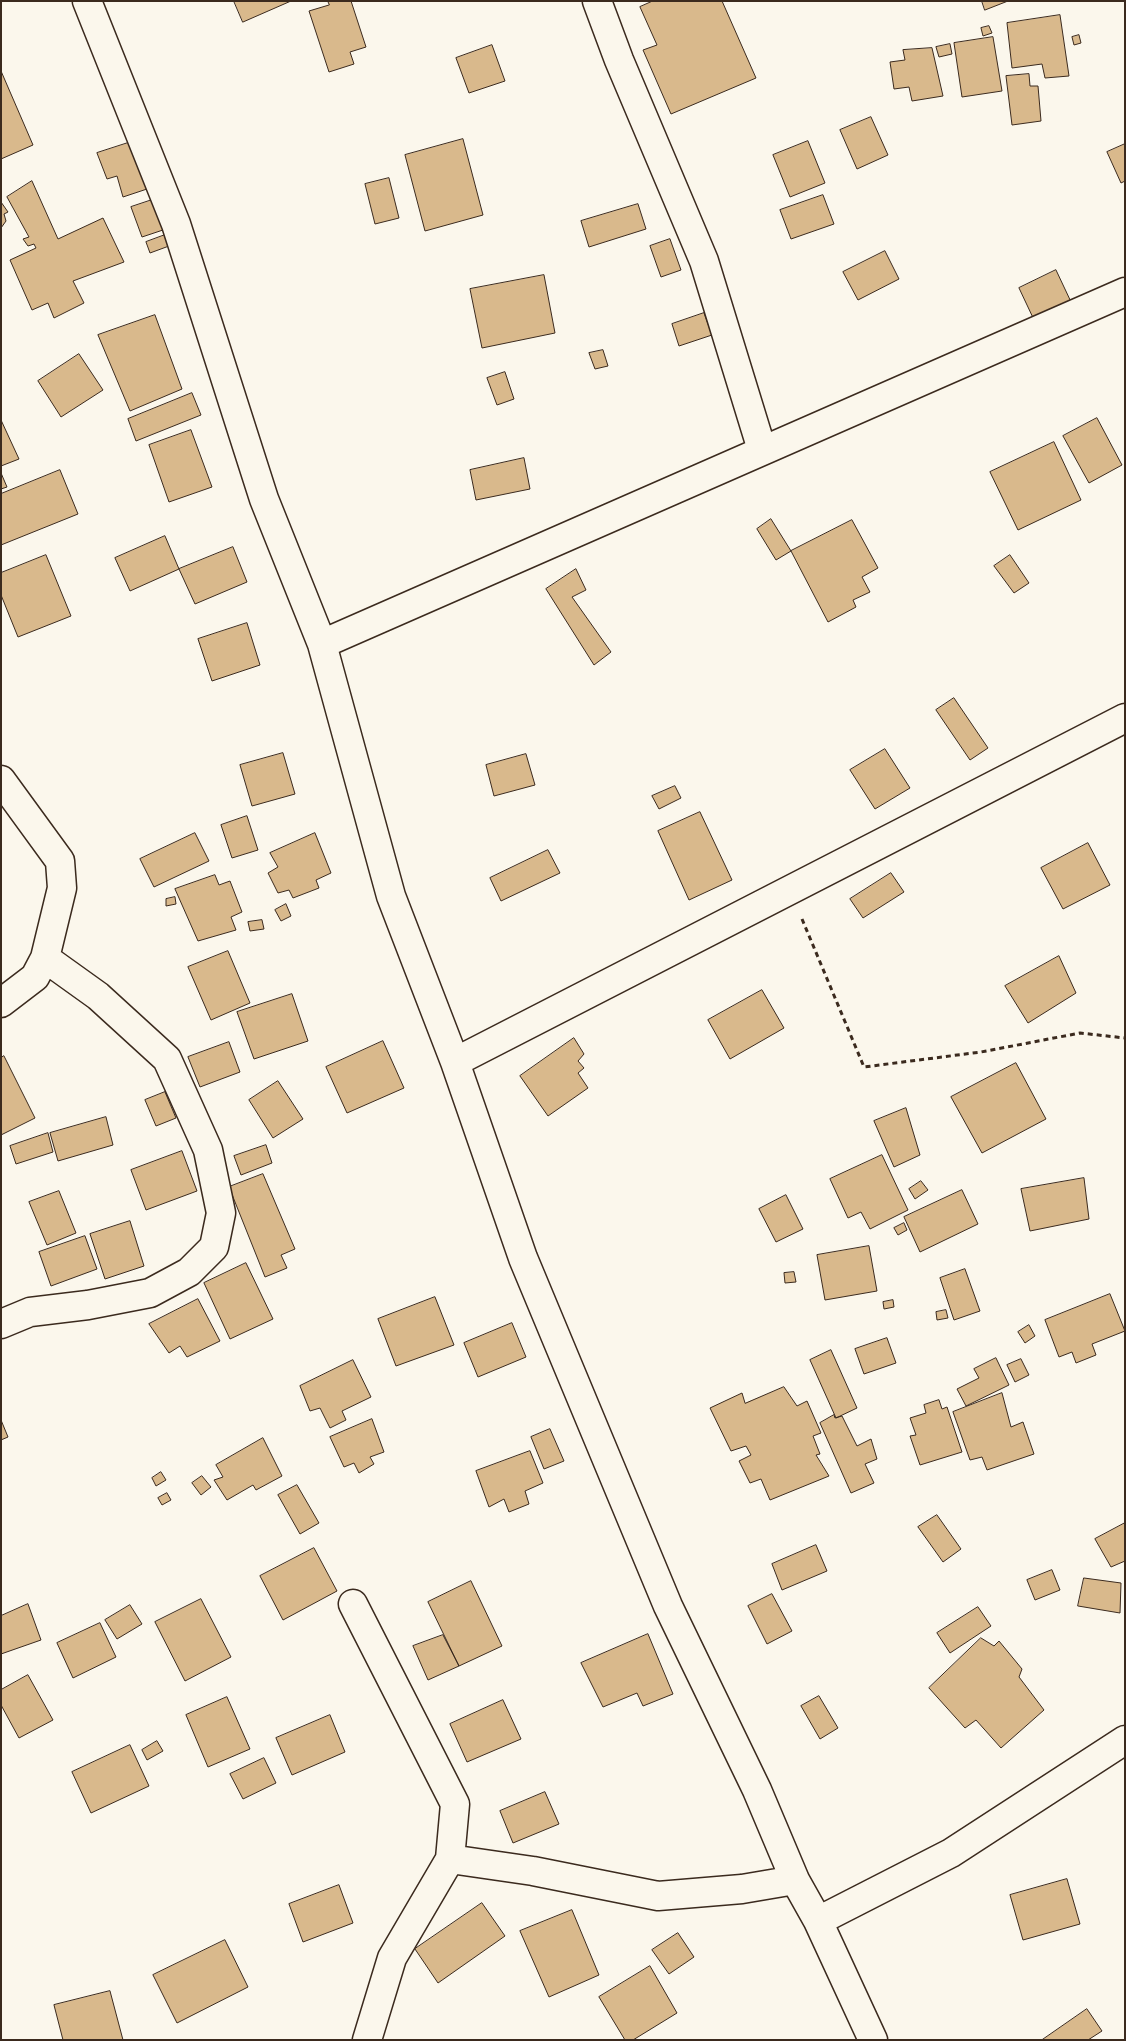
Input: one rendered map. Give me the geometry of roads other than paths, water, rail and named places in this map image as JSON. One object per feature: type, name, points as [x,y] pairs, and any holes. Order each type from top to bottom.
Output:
[{"type":"street","points":[[88,1],[176,224],[264,499],[322,644],[391,896],[455,1062],[524,1258],[668,1606],[757,1790],[795,1880],[818,1921],[873,2040]]},
{"type":"street","points":[[597,1],[619,60],[704,261],[762,450]]},
{"type":"street","points":[[322,644],[1125,292]]},
{"type":"street","points":[[455,1062],[1125,718]]},
{"type":"street","points":[[1,780],[60,861],[62,888],[45,958],[35,977],[1,1003]]},
{"type":"street","points":[[1,1324],[30,1312],[88,1305],[150,1293],[189,1272],[214,1247],[221,1213],[208,1150],[167,1060],[98,996],[45,958]]},
{"type":"street","points":[[353,1604],[455,1804],[450,1859],[392,1958],[367,2040]]},
{"type":"street","points":[[818,1921],[951,1853],[1125,1740]]},
{"type":"street","points":[[450,1859],[533,1872],[658,1896],[742,1889],[795,1880]]}]
